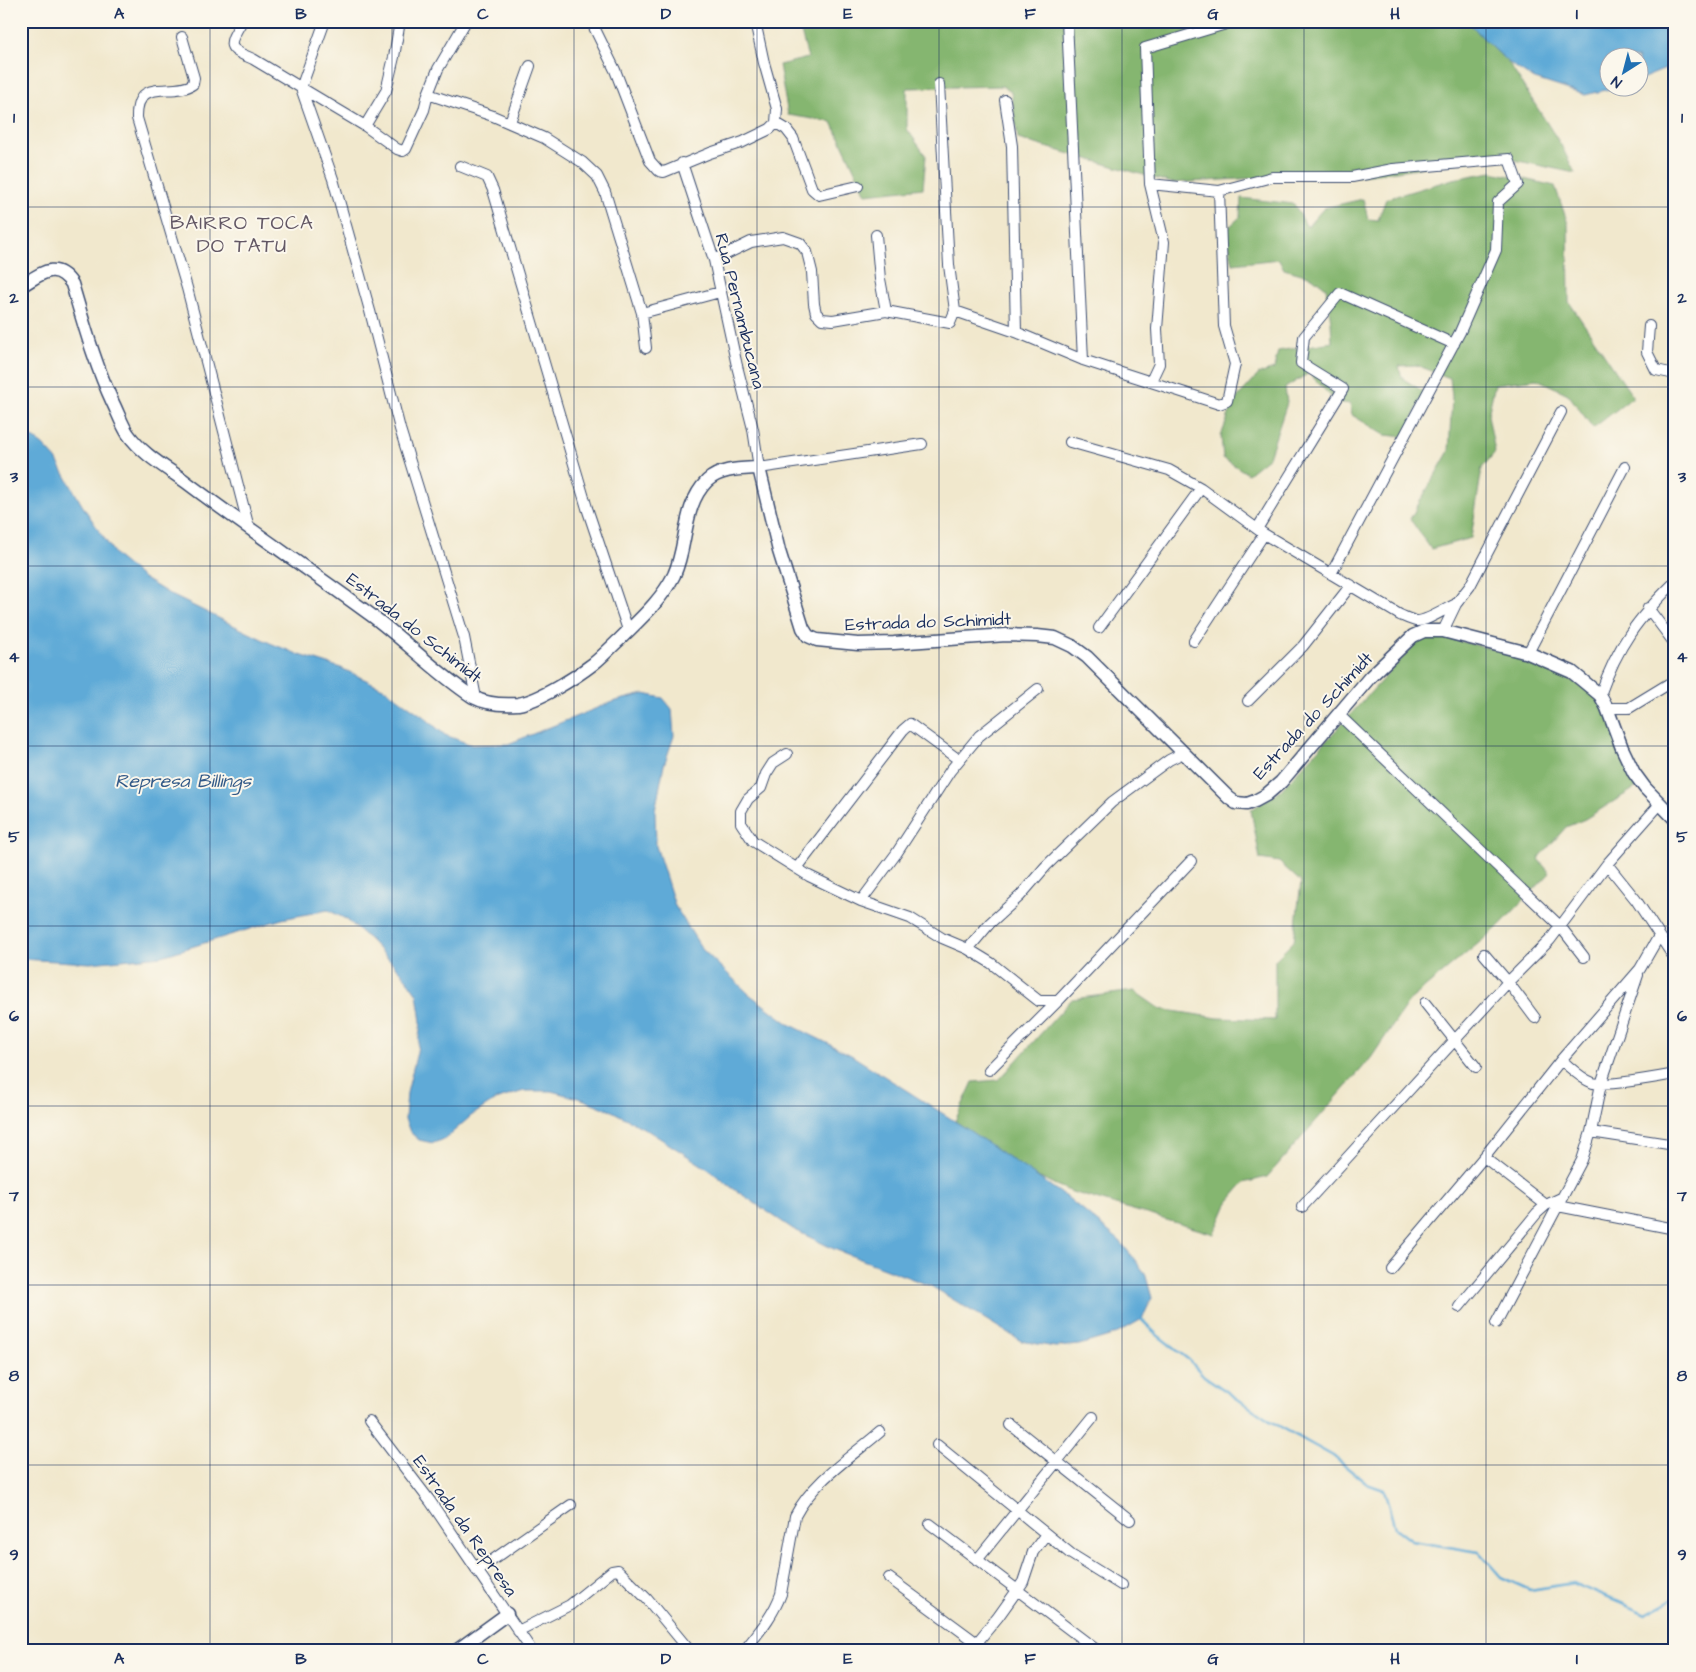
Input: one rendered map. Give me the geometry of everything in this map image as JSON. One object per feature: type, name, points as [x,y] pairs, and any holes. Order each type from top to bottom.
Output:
[{"type":"street","points":[[242,21],[231,40],[234,50],[253,59],[403,151],[406,149],[424,110],[438,69],[466,21]]},
{"type":"street","points":[[325,21],[301,88],[333,179],[370,311],[400,429],[464,637],[476,698]]},
{"type":"street","points":[[365,126],[386,91],[400,21]]},
{"type":"street","points":[[591,21],[615,70],[650,161],[659,171],[664,172],[743,142],[770,129],[776,123],[776,109],[755,21]]},
{"type":"street","points":[[1067,21],[1083,360]]},
{"type":"street","points":[[1151,381],[1159,364],[1157,329],[1164,242],[1150,184],[1144,48],[1236,21]]},
{"type":"street","points":[[182,37],[194,78],[193,84],[188,88],[161,89],[146,94],[140,100],[137,107],[137,118],[187,288],[249,528]]},
{"type":"street","points":[[510,122],[530,66]]},
{"type":"street","points":[[714,260],[751,242],[783,237],[800,243],[807,252],[812,272],[814,304],[816,312],[822,318],[833,320],[886,311],[950,323],[955,311],[949,265],[939,84]]},
{"type":"street","points":[[428,94],[510,122],[544,138],[582,162],[597,176],[610,205],[642,313],[646,348]]},
{"type":"street","points":[[1005,100],[1012,146],[1016,332]]},
{"type":"street","points":[[776,123],[786,129],[793,138],[812,189],[819,194],[858,186]]},
{"type":"street","points":[[1150,184],[1219,191],[1272,177],[1352,177],[1393,169],[1509,159],[1518,184],[1498,202],[1496,250],[1454,344],[1331,574]]},
{"type":"street","name":"Rua Pernambucana","points":[[682,164],[714,260],[736,366],[753,429],[759,468]]},
{"type":"street","points":[[460,166],[487,177],[492,190],[586,508],[628,630]]},
{"type":"street","points":[[955,311],[1016,332],[1083,360],[1139,379],[1151,381],[1219,404],[1227,401],[1235,364],[1224,326],[1219,191]]},
{"type":"street","points":[[876,235],[880,279],[886,311]]},
{"type":"street","name":"Estrada do Schimidt","points":[[21,286],[50,270],[61,272],[72,284],[99,374],[128,434],[140,448],[161,465],[373,616],[445,676],[476,698],[494,704],[519,704],[538,697],[594,664],[656,602],[674,574],[681,555],[692,504],[698,492],[709,479],[723,472],[759,468],[779,551],[803,628],[812,638],[838,643],[858,644],[894,644],[1006,635],[1054,638],[1072,646],[1087,657],[1236,803],[1248,804],[1266,794],[1281,782],[1370,677],[1413,636],[1424,632],[1443,631],[1528,653],[1572,672],[1600,695],[1634,773],[1675,819]]},
{"type":"street","points":[[642,313],[720,292]]},
{"type":"street","points":[[1194,641],[1343,389],[1301,363],[1304,337],[1340,293],[1454,344]]},
{"type":"street","points":[[1650,326],[1647,352],[1656,370],[1675,374]]},
{"type":"street","points":[[1443,631],[1456,604],[1470,586],[1561,412]]},
{"type":"street","points":[[1070,442],[1169,470],[1201,488],[1260,531],[1400,615],[1416,621],[1428,619],[1456,604]]},
{"type":"street","points":[[759,468],[922,444]]},
{"type":"street","points":[[1528,653],[1625,467]]},
{"type":"street","points":[[1099,628],[1201,488]]},
{"type":"street","points":[[1600,695],[1616,656],[1630,631],[1648,608],[1675,582]]},
{"type":"street","points":[[1248,701],[1303,646],[1351,585]]},
{"type":"street","points":[[1648,608],[1675,644]]},
{"type":"street","points":[[1607,708],[1629,708],[1675,680]]},
{"type":"street","points":[[861,901],[896,854],[959,760],[980,736],[1038,689]]},
{"type":"street","points":[[1338,714],[1560,926],[1584,957]]},
{"type":"street","points":[[797,868],[903,730],[910,724],[959,760]]},
{"type":"street","points":[[968,949],[990,923],[1020,896],[1046,866],[1112,802],[1168,760],[1183,753]]},
{"type":"street","points":[[787,754],[773,763],[766,774],[762,788],[748,799],[741,811],[742,823],[753,841],[797,868],[861,901],[910,918],[942,938],[968,949],[991,963],[1039,1001],[1058,1001]]},
{"type":"street","points":[[1302,1207],[1508,982],[1550,940],[1607,864],[1660,804]]},
{"type":"street","points":[[989,1070],[1058,1001],[1191,861]]},
{"type":"street","points":[[1607,864],[1636,900],[1675,959]]},
{"type":"street","points":[[1390,1268],[1484,1157],[1561,1060],[1640,969],[1660,936]]},
{"type":"street","points":[[1484,954],[1535,1018]]},
{"type":"street","points":[[1496,1323],[1582,1160],[1591,1132],[1601,1084],[1640,969]]},
{"type":"street","points":[[1425,1003],[1476,1067]]},
{"type":"street","points":[[1561,1060],[1586,1079],[1601,1084],[1675,1074]]},
{"type":"street","points":[[1591,1132],[1675,1146]]},
{"type":"street","points":[[1484,1157],[1546,1204]]},
{"type":"street","points":[[1459,1307],[1546,1204],[1560,1202],[1675,1229]]},
{"type":"street","points":[[977,1560],[1093,1417]]},
{"type":"street","name":"Estrada da Represa","points":[[369,1421],[400,1460],[532,1651]]},
{"type":"street","points":[[1011,1425],[1130,1520]]},
{"type":"street","points":[[744,1651],[769,1620],[777,1606],[781,1594],[795,1516],[800,1505],[814,1488],[880,1432]]},
{"type":"street","points":[[937,1445],[1072,1554],[1121,1585]]},
{"type":"street","points":[[477,1571],[570,1506]]},
{"type":"street","points":[[930,1524],[1098,1651]]},
{"type":"street","points":[[974,1647],[1023,1582],[1033,1552],[1046,1534]]},
{"type":"street","points":[[518,1631],[570,1605],[612,1571],[618,1570],[647,1599],[690,1651]]},
{"type":"street","points":[[889,1578],[974,1647],[988,1651]]},
{"type":"street","points":[[456,1651],[506,1614]]},
{"type":"green space","points":[[798,21],[1468,21],[1508,62],[1561,145],[1575,173],[1500,157],[1352,177],[1272,177],[1172,183],[1018,139],[1011,92],[1002,86],[907,88],[907,129],[926,156],[923,188],[866,194],[832,122],[788,115],[779,65],[808,58]]},
{"type":"green space","points":[[1492,172],[1555,186],[1568,224],[1569,302],[1633,397],[1593,428],[1568,394],[1537,379],[1495,384],[1488,415],[1495,452],[1482,468],[1471,538],[1431,549],[1410,519],[1449,451],[1452,397],[1450,378],[1416,365],[1399,366],[1402,378],[1424,392],[1405,437],[1385,435],[1352,415],[1350,404],[1336,402],[1309,373],[1285,388],[1287,403],[1269,457],[1248,474],[1223,458],[1221,436],[1234,401],[1259,374],[1274,369],[1278,351],[1332,342],[1326,288],[1312,277],[1284,269],[1279,259],[1233,264],[1226,230],[1240,217],[1241,198],[1294,204],[1307,227],[1324,208],[1363,199],[1368,219],[1378,220],[1386,199],[1453,179]]},
{"type":"green space","points":[[1434,635],[1497,650],[1549,668],[1591,691],[1606,709],[1637,787],[1585,819],[1566,827],[1538,859],[1550,873],[1497,928],[1410,1000],[1371,1058],[1267,1177],[1244,1183],[1228,1202],[1214,1234],[1072,1192],[1035,1176],[955,1121],[973,1082],[999,1080],[1072,999],[1134,991],[1160,1009],[1218,1018],[1275,1020],[1275,960],[1294,941],[1301,882],[1279,862],[1260,859],[1251,810],[1280,791],[1417,642]]},
{"type":"water","points":[[1468,21],[1675,21],[1675,65],[1648,76],[1648,48],[1598,48],[1598,92],[1585,95],[1532,78],[1508,62]]},
{"type":"water","name":"Represa Billings","points":[[22,434],[32,437],[43,445],[56,459],[82,505],[116,556],[143,578],[171,595],[270,643],[341,668],[385,689],[424,717],[445,735],[472,745],[508,744],[612,702],[644,694],[663,698],[672,709],[674,736],[664,765],[655,811],[656,846],[675,906],[702,949],[749,994],[789,1024],[851,1055],[967,1129],[1068,1198],[1120,1241],[1145,1273],[1152,1298],[1142,1319],[1116,1334],[1079,1345],[1055,1347],[1021,1341],[931,1286],[834,1249],[793,1229],[708,1169],[647,1130],[612,1111],[582,1099],[551,1091],[524,1091],[495,1100],[471,1116],[445,1139],[433,1143],[419,1140],[410,1132],[405,1119],[407,1093],[417,1052],[421,1022],[417,994],[402,973],[369,939],[346,919],[328,910],[282,919],[162,956],[90,963],[21,959]]},
{"type":"waterway","points":[[21,368],[25,404],[22,434]]},
{"type":"waterway","points":[[1140,1318],[1156,1334],[1189,1360],[1204,1376],[1270,1421],[1333,1456],[1367,1484],[1384,1490],[1395,1528],[1412,1541],[1479,1552],[1501,1577],[1530,1590],[1573,1583],[1646,1614],[1675,1598]]},
{"type":"district","name":"BAIRRO TOCA DO TATU","points":[[242,234]]}]
